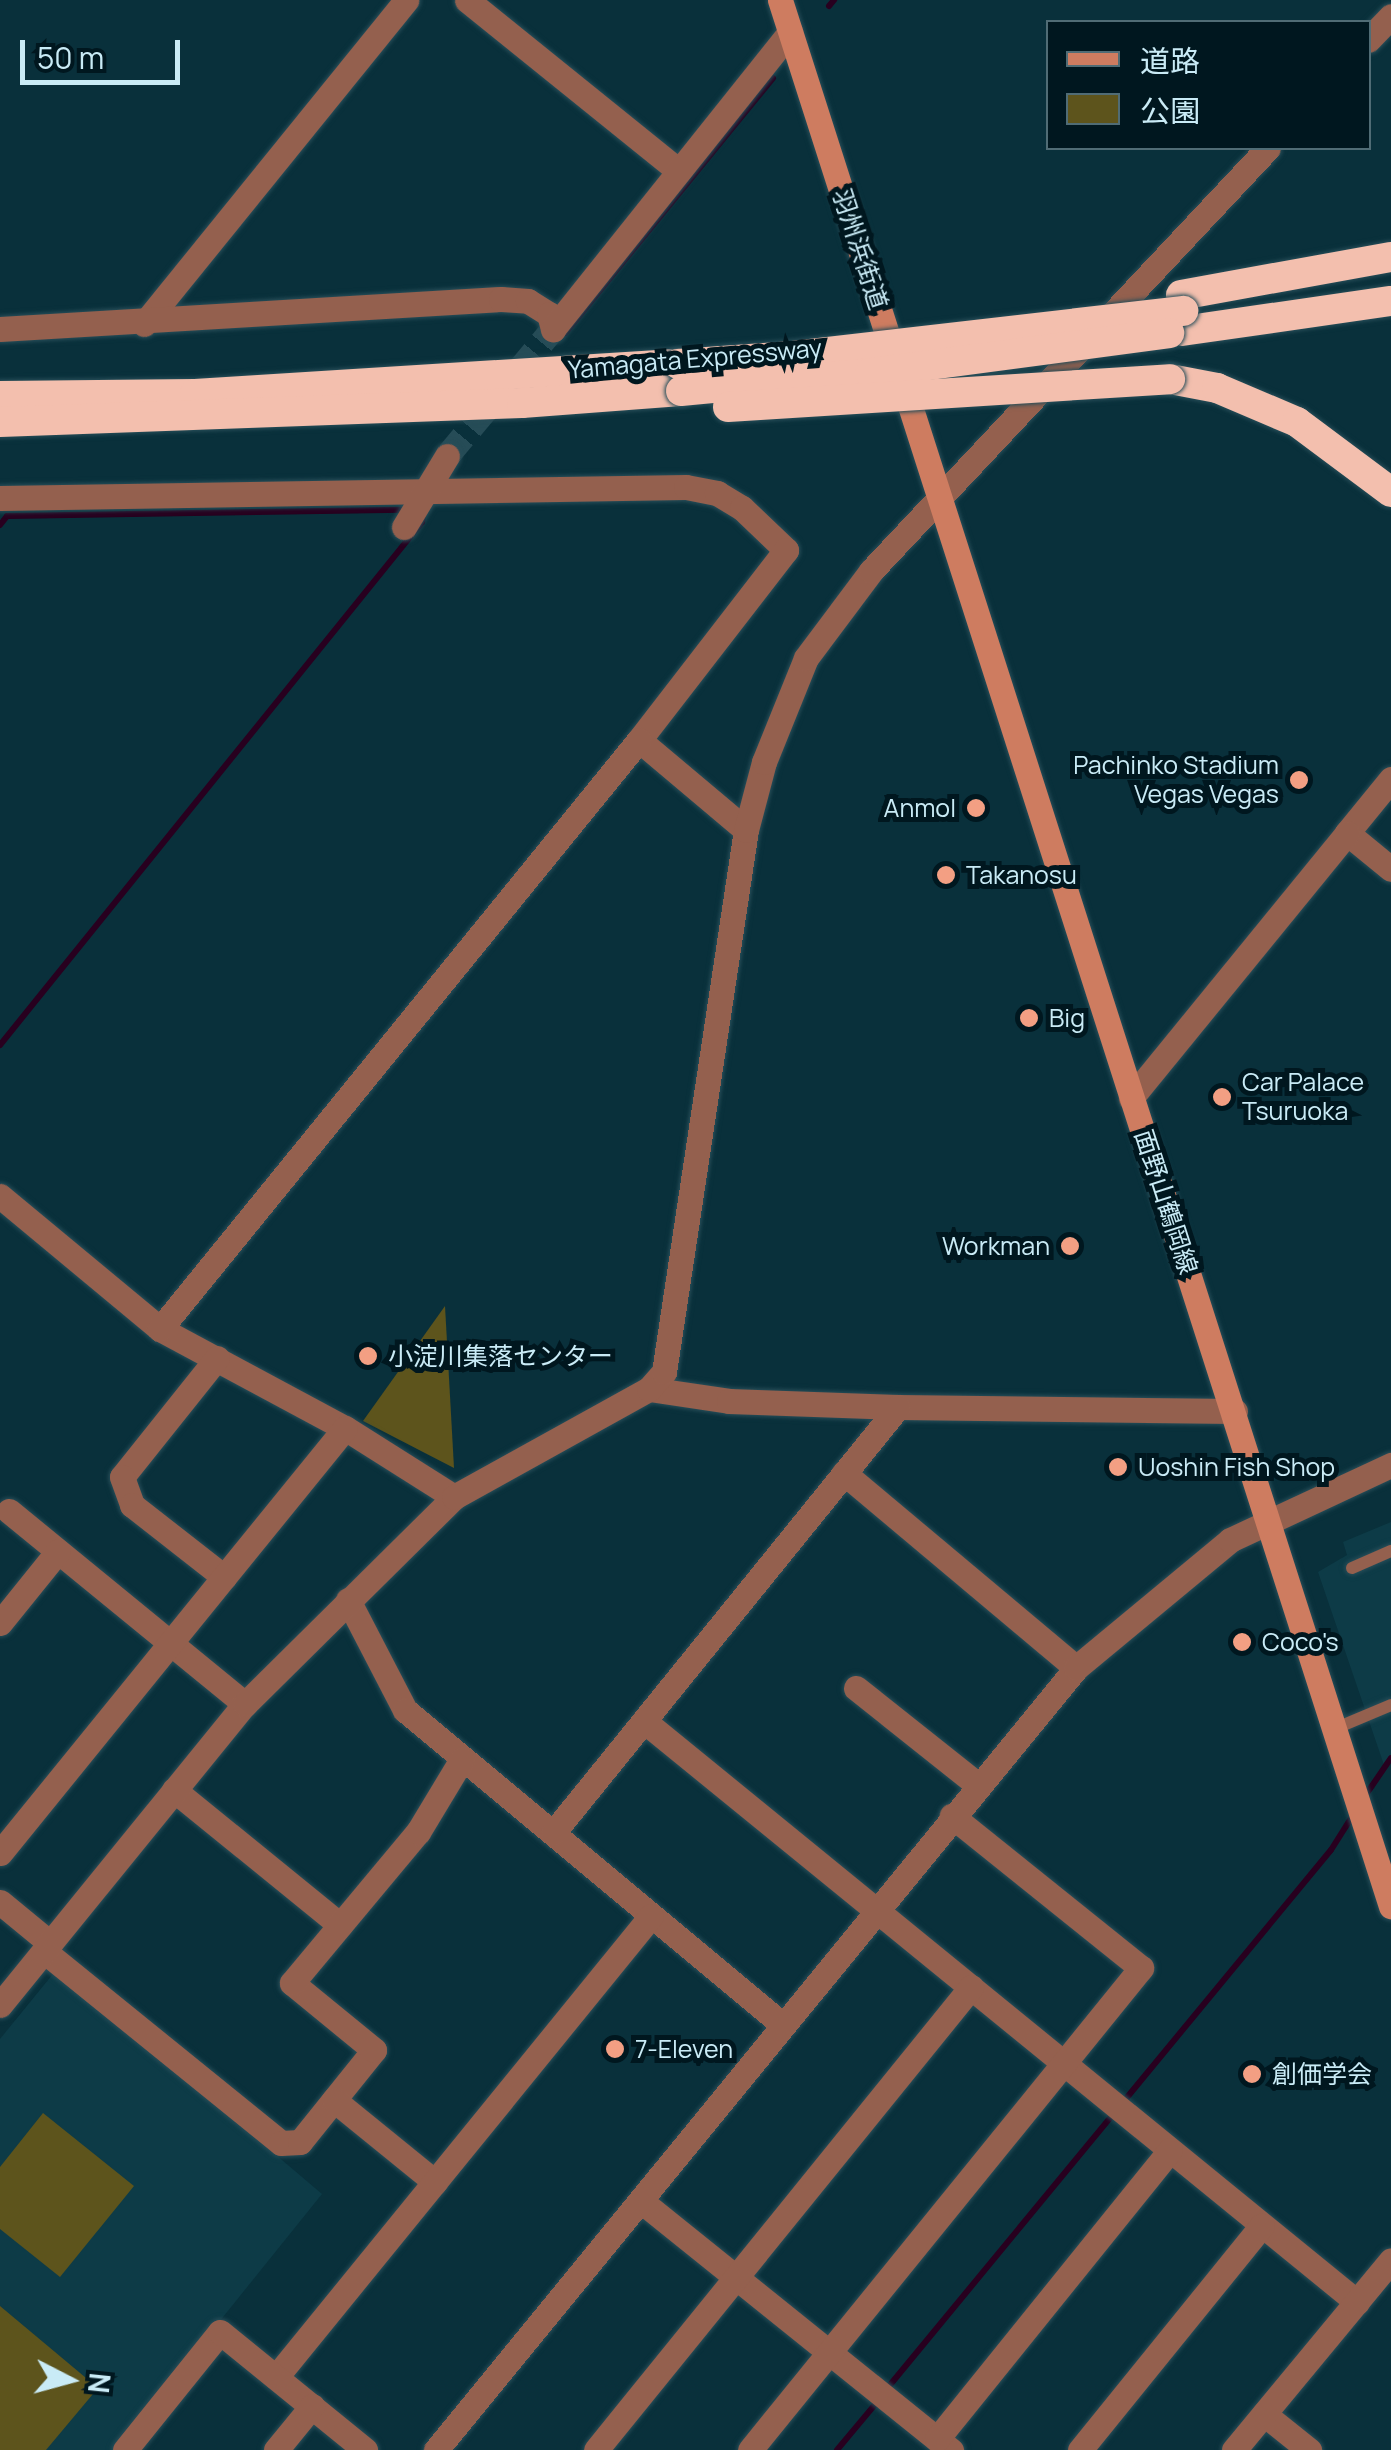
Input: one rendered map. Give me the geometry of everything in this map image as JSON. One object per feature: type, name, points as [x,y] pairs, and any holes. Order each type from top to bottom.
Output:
[{"type":"highway","points":[[1182,313],[1391,257]]},
{"type":"highway","points":[[0,422],[522,403],[680,388],[1391,281]]},
{"type":"highway","points":[[1182,313],[1391,302]]},
{"type":"highway","points":[[680,388],[1170,378],[1216,388],[1297,422],[1391,492]]},
{"type":"highway","name":"Yamagata Expressway","points":[[0,396],[680,388]]},
{"type":"main road","name":"羽州浜街道","points":[[780,0],[940,498]]},
{"type":"main road","name":"面野山鶴岡線","points":[[940,498],[1391,1906]]},
{"type":"street","points":[[144,324],[406,0]]},
{"type":"street","points":[[467,0],[679,171]]},
{"type":"street","points":[[1371,37],[1391,16]]},
{"type":"street","points":[[0,329],[144,324],[501,299],[528,301],[549,314],[553,329],[790,32]]},
{"type":"street","points":[[0,2005],[244,1704],[454,1498],[649,1390],[668,1362],[682,1245],[746,830],[764,762],[806,658],[843,604],[1266,150]]},
{"type":"street","points":[[404,527],[448,456]]},
{"type":"street","points":[[0,498],[686,487],[717,492],[742,508],[786,550],[638,740],[160,1329]]},
{"type":"street","points":[[638,740],[746,830]]},
{"type":"street","points":[[1131,1098],[1391,779]]},
{"type":"street","points":[[1347,833],[1391,869]]},
{"type":"street","points":[[0,1196],[160,1329],[345,1428],[454,1498]]},
{"type":"street","points":[[216,1358],[122,1476],[132,1505],[224,1577]]},
{"type":"street","points":[[649,1390],[729,1401],[1235,1411]]},
{"type":"street","points":[[554,1833],[898,1407]]},
{"type":"street","points":[[0,1853],[345,1428]]},
{"type":"street","points":[[436,2450],[1076,1668],[1230,1540],[1391,1465]]},
{"type":"street","points":[[844,1473],[1076,1668]]},
{"type":"street","points":[[10,1512],[244,1704]]},
{"type":"street","points":[[0,1623],[58,1551]]},
{"type":"street","points":[[348,1600],[405,1710],[783,2025]]},
{"type":"street","points":[[856,1688],[978,1784]]},
{"type":"street","points":[[644,1720],[1357,2302]]},
{"type":"street","points":[[0,1902],[47,1947],[281,2143],[300,2142],[374,2050],[292,1984],[418,1832],[462,1759]]},
{"type":"street","points":[[174,1790],[340,1924]]},
{"type":"street","points":[[750,2450],[1141,1968],[952,1816]]},
{"type":"street","points":[[276,2378],[651,1916]]},
{"type":"street","points":[[596,2450],[971,1988]]},
{"type":"street","points":[[334,2100],[435,2182]]},
{"type":"street","points":[[641,2201],[944,2444],[1170,2150]]},
{"type":"street","points":[[1080,2450],[1262,2225]]},
{"type":"street","points":[[1234,2450],[1391,2260]]},
{"type":"street","points":[[124,2450],[220,2332],[364,2450]]},
{"type":"street","points":[[276,2450],[312,2406]]},
{"type":"street","points":[[1264,2414],[1309,2450]]},
{"type":"lane","points":[[1352,1568],[1391,1551]]},
{"type":"lane","points":[[1334,1729],[1391,1706]]},
{"type":"shaded area","points":[[1391,1522],[1391,1757],[1384,1765],[1318,1572],[1347,1555],[1343,1542]]},
{"type":"shaded area","points":[[57,1969],[322,2194],[116,2450],[0,2450],[0,2039]]},
{"type":"green space","points":[[445,1306],[454,1468],[363,1421]]},
{"type":"green space","points":[[43,2113],[134,2186],[60,2277],[0,2229],[0,2167]]},
{"type":"green space","points":[[0,2306],[98,2388],[46,2450],[0,2450]]},
{"type":"waterway","points":[[829,6],[834,0]]},
{"type":"waterway","points":[[565,333],[773,78]]},
{"type":"waterway","points":[[0,525],[7,516],[404,510]]},
{"type":"waterway","points":[[0,1045],[422,522],[423,515]]},
{"type":"waterway","points":[[1365,1796],[1391,1758]]},
{"type":"waterway","points":[[1124,2101],[1331,1850],[1353,1815]]},
{"type":"waterway","points":[[885,2391],[1116,2111]]},
{"type":"waterway","points":[[837,2450],[878,2401]]},
{"type":"tunnel","points":[[447,456],[553,329]]},
{"type":"place","name":"Pachinko Stadium Vegas Vegas","points":[[1299,780]]},
{"type":"place","name":"Anmol","points":[[976,808]]},
{"type":"place","name":"Takanosu","points":[[946,875]]},
{"type":"place","name":"Big","points":[[1029,1018]]},
{"type":"place","name":"Car Palace Tsuruoka","points":[[1222,1097]]},
{"type":"place","name":"Workman","points":[[1070,1246]]},
{"type":"place","name":"小淀川集落センター","points":[[368,1356]]},
{"type":"place","name":"Uoshin Fish Shop","points":[[1118,1467]]},
{"type":"place","name":"Coco's","points":[[1242,1642]]},
{"type":"place","name":"7-Eleven","points":[[615,2049]]},
{"type":"place","name":"創価学会","points":[[1252,2074]]}]
